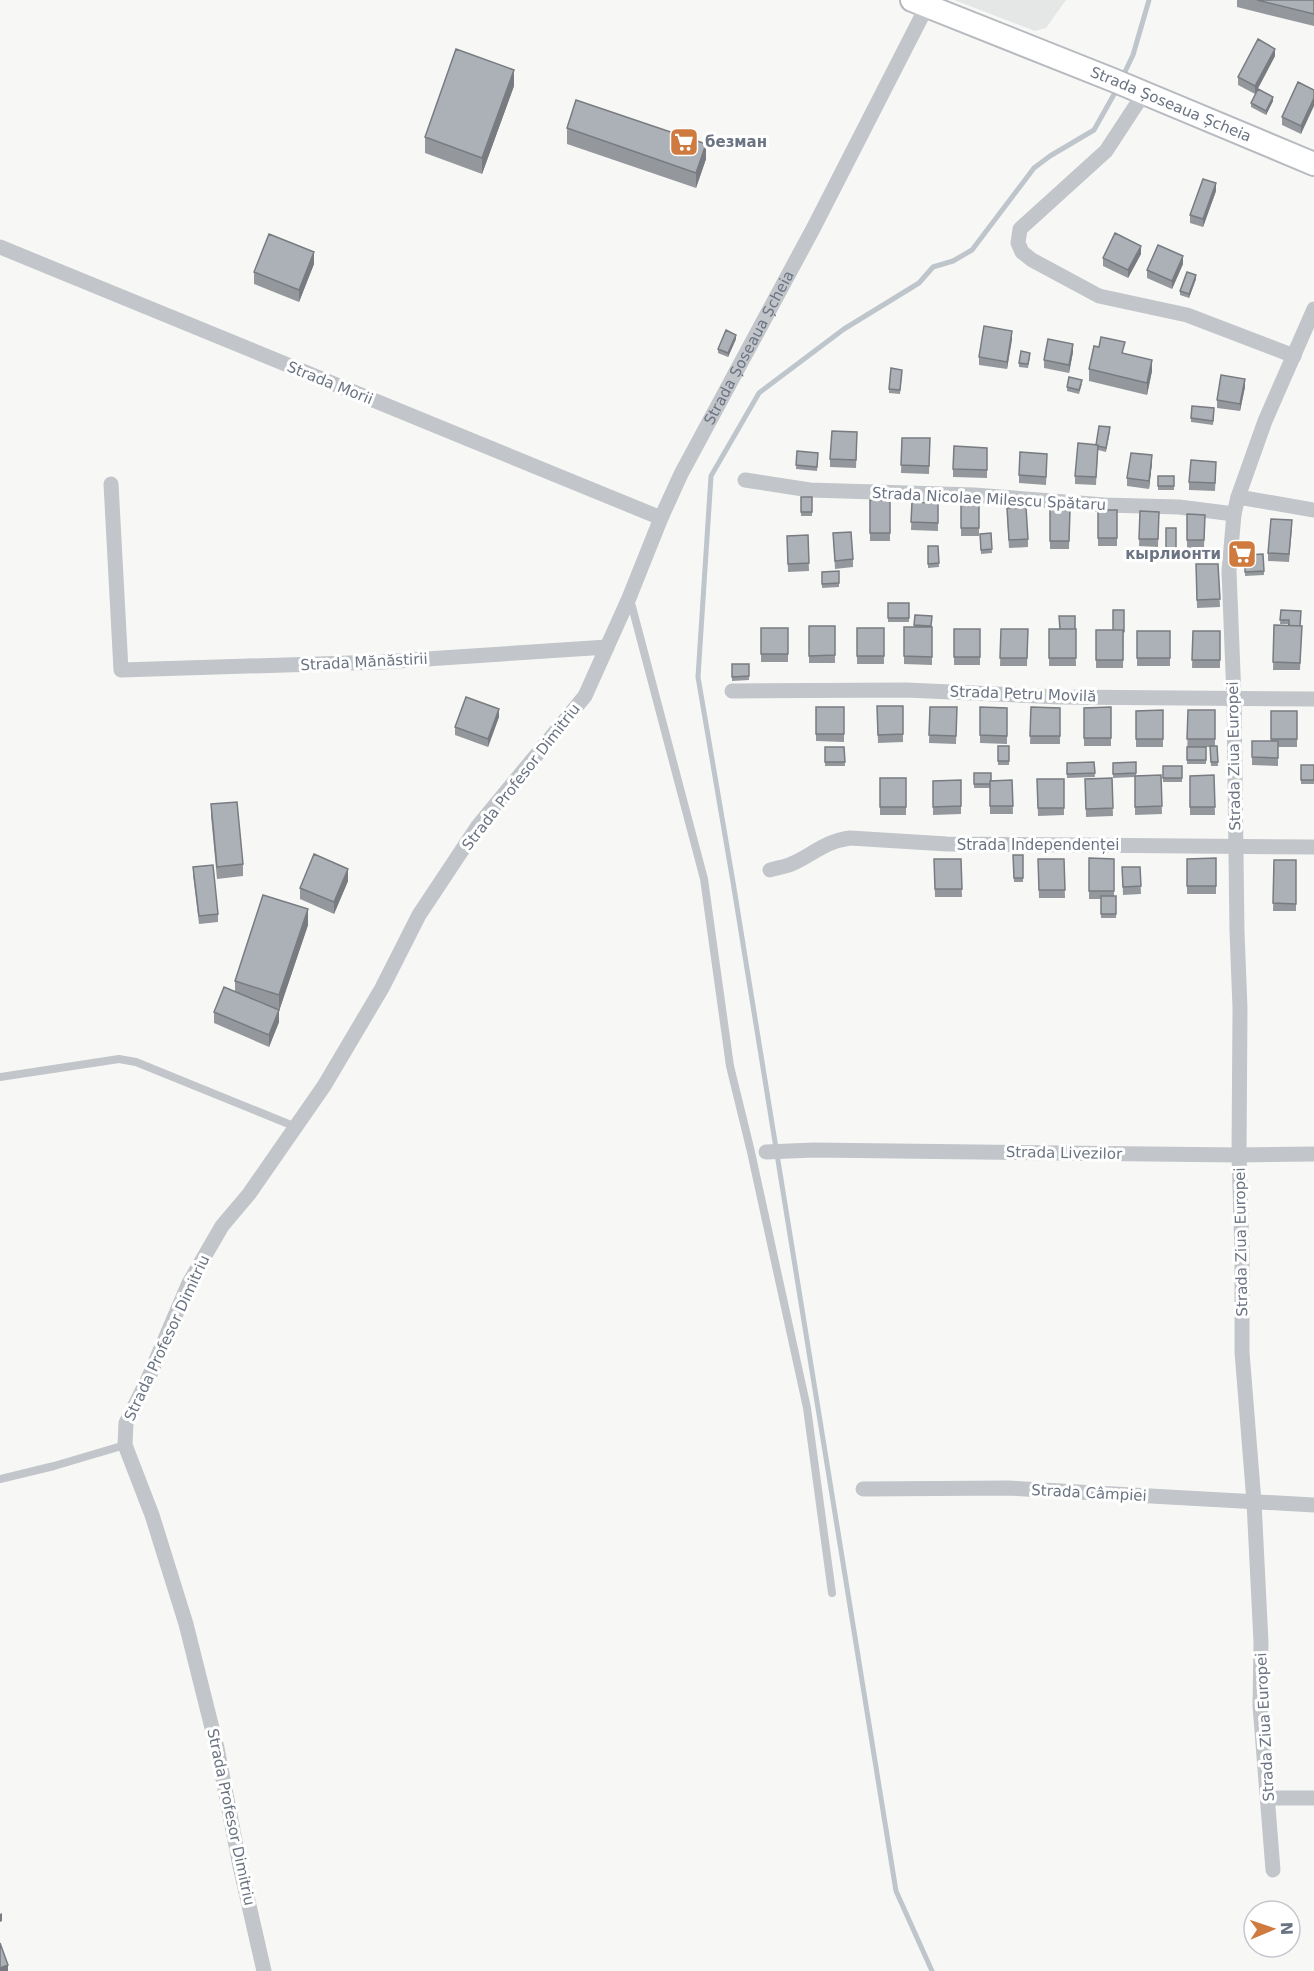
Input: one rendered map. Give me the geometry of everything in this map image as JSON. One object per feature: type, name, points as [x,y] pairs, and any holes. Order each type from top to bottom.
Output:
[{"type":"main road","name":"Strada Șoseaua Șcheia","points":[[919,3],[1130,87],[1314,164]]},
{"type":"street","name":"Strada Șoseaua Șcheia","points":[[585,696],[681,474],[814,227],[919,3]]},
{"type":"street","points":[[1130,87],[1106,151],[1020,230],[1018,243],[1022,252],[1032,260],[1099,296],[1187,315],[1294,356]]},
{"type":"street","name":"Strada Morii","points":[[0,247],[661,518]]},
{"type":"street","name":"Strada Ziua Europei","points":[[1273,1869],[1260,1706],[1261,1642],[1254,1502],[1242,1352],[1239,1155],[1240,1008],[1234,698],[1229,571],[1234,514],[1238,497],[1265,422],[1294,356],[1307,345],[1314,309]]},
{"type":"street","name":"Strada Nicolae Milescu Spătaru","points":[[746,480],[810,490],[974,495],[1105,505],[1179,507],[1234,514]]},
{"type":"street","name":"Strada Mănăstirii","points":[[111,484],[121,670],[381,662],[607,647]]},
{"type":"street","points":[[1238,497],[1314,510]]},
{"type":"street","name":"Strada Petru Movilă","points":[[732,691],[906,690],[1061,697],[1314,699]]},
{"type":"street","name":"Strada Profesor Dimitriu","points":[[264,1971],[240,1866],[217,1748],[186,1624],[152,1515],[125,1445],[126,1423],[148,1379],[189,1283],[222,1226],[249,1194],[324,1086],[382,988],[419,915],[472,836],[585,696]]},
{"type":"street","name":"Strada Independenței","points":[[770,870],[790,865],[835,840],[850,838],[947,844],[1314,847]]},
{"type":"street","name":"Strada Livezilor","points":[[759,1152],[814,1150],[1314,1154]]},
{"type":"street","name":"Strada Câmpiei","points":[[863,1489],[1008,1488],[1314,1505]]},
{"type":"street","points":[[1268,1798],[1314,1798]]},
{"type":"lane","points":[[629,598],[704,879],[730,1066],[759,1152],[807,1408],[832,1593]]},
{"type":"lane","points":[[0,1077],[119,1059],[136,1062],[296,1127]]},
{"type":"lane","points":[[0,1479],[125,1445]]},
{"type":"shaded area","points":[[954,0],[1066,0],[1046,28],[1035,31]]},
{"type":"building","points":[[1257,0],[1314,0],[1314,14]]},
{"type":"building","points":[[1258,39],[1275,49],[1255,86],[1238,77]]},
{"type":"building","points":[[456,49],[514,70],[482,158],[425,137]]},
{"type":"building","points":[[1298,82],[1314,90],[1314,98],[1301,126],[1282,117]]},
{"type":"building","points":[[1258,89],[1273,97],[1266,111],[1251,103]]},
{"type":"building","points":[[576,100],[706,144],[696,173],[567,128]]},
{"type":"building","points":[[1203,179],[1216,183],[1203,219],[1190,215]]},
{"type":"building","points":[[1115,233],[1141,246],[1128,270],[1103,258]]},
{"type":"building","points":[[269,234],[314,252],[299,290],[254,272]]},
{"type":"building","points":[[1158,245],[1183,256],[1172,281],[1147,270]]},
{"type":"building","points":[[1187,272],[1196,275],[1189,294],[1180,291]]},
{"type":"building","points":[[984,326],[1012,331],[1007,362],[979,357]]},
{"type":"building","points":[[726,330],[736,335],[728,353],[718,349]]},
{"type":"building","points":[[1101,337],[1125,342],[1122,353],[1152,360],[1147,383],[1089,369],[1094,346],[1099,347]]},
{"type":"building","points":[[1048,339],[1073,344],[1069,365],[1044,360]]},
{"type":"building","points":[[1021,351],[1030,353],[1028,364],[1019,363]]},
{"type":"building","points":[[891,368],[902,370],[900,390],[889,389]]},
{"type":"building","points":[[1221,375],[1245,379],[1240,404],[1217,400]]},
{"type":"building","points":[[1069,377],[1082,380],[1079,390],[1067,387]]},
{"type":"building","points":[[1192,406],[1214,408],[1213,421],[1191,418]]},
{"type":"building","points":[[1099,426],[1110,427],[1106,448],[1096,445]]},
{"type":"building","points":[[832,431],[857,432],[856,460],[830,459]]},
{"type":"building","points":[[902,438],[930,438],[929,466],[901,465]]},
{"type":"building","points":[[1078,443],[1098,445],[1096,477],[1075,476]]},
{"type":"building","points":[[954,446],[987,448],[987,470],[953,469]]},
{"type":"building","points":[[797,451],[818,453],[817,467],[796,465]]},
{"type":"building","points":[[1020,452],[1047,454],[1046,477],[1019,475]]},
{"type":"building","points":[[1131,453],[1152,455],[1149,481],[1127,478]]},
{"type":"building","points":[[1191,460],[1216,462],[1215,483],[1189,482]]},
{"type":"building","points":[[1158,476],[1174,476],[1174,486],[1158,486]]},
{"type":"building","points":[[801,497],[812,497],[812,512],[801,512]]},
{"type":"building","points":[[870,500],[890,500],[890,533],[870,533]]},
{"type":"building","points":[[912,502],[938,503],[938,523],[911,522]]},
{"type":"building","points":[[961,504],[979,504],[979,528],[961,528]]},
{"type":"building","points":[[1026,507],[1028,539],[1009,540],[1007,508]]},
{"type":"building","points":[[1050,509],[1070,509],[1069,541],[1050,541]]},
{"type":"building","points":[[1098,510],[1117,510],[1117,538],[1098,538]]},
{"type":"building","points":[[1140,511],[1159,512],[1158,539],[1139,539]]},
{"type":"building","points":[[1187,514],[1205,515],[1204,540],[1187,540]]},
{"type":"building","points":[[1271,519],[1292,520],[1289,554],[1268,553]]},
{"type":"building","points":[[1166,528],[1176,528],[1176,556],[1166,556]]},
{"type":"building","points":[[851,532],[853,559],[835,561],[833,533]]},
{"type":"building","points":[[991,533],[992,549],[981,550],[980,534]]},
{"type":"building","points":[[808,535],[809,563],[788,564],[787,536]]},
{"type":"building","points":[[928,546],[938,546],[939,563],[928,564]]},
{"type":"building","points":[[1263,554],[1264,571],[1245,572],[1245,555]]},
{"type":"building","points":[[1196,564],[1218,564],[1220,599],[1197,600]]},
{"type":"building","points":[[839,571],[839,583],[822,584],[822,572]]},
{"type":"building","points":[[888,603],[909,603],[909,618],[888,618]]},
{"type":"building","points":[[1113,610],[1124,610],[1124,631],[1113,630]]},
{"type":"building","points":[[1281,610],[1301,611],[1300,626],[1289,626],[1289,620],[1280,620]]},
{"type":"building","points":[[915,615],[932,616],[931,626],[914,625]]},
{"type":"building","points":[[1059,616],[1075,616],[1075,629],[1060,629]]},
{"type":"building","points":[[1274,625],[1302,626],[1300,663],[1273,662]]},
{"type":"building","points":[[809,626],[835,626],[835,655],[809,656]]},
{"type":"building","points":[[904,627],[932,627],[932,657],[904,656]]},
{"type":"building","points":[[761,628],[788,628],[788,654],[761,654]]},
{"type":"building","points":[[857,628],[884,628],[884,656],[857,656]]},
{"type":"building","points":[[954,629],[980,629],[980,657],[954,657]]},
{"type":"building","points":[[1001,629],[1028,629],[1027,658],[1000,658]]},
{"type":"building","points":[[1049,629],[1076,629],[1076,658],[1049,658]]},
{"type":"building","points":[[1096,630],[1123,630],[1123,660],[1096,660]]},
{"type":"building","points":[[1137,631],[1170,631],[1170,658],[1137,658]]},
{"type":"building","points":[[1193,631],[1220,631],[1220,660],[1192,660]]},
{"type":"building","points":[[732,664],[749,664],[749,676],[732,677]]},
{"type":"building","points":[[466,697],[499,709],[488,739],[455,727]]},
{"type":"building","points":[[877,706],[903,706],[903,734],[878,735]]},
{"type":"building","points":[[816,707],[844,707],[844,734],[816,734]]},
{"type":"building","points":[[930,707],[957,707],[956,736],[929,735]]},
{"type":"building","points":[[980,707],[1007,708],[1007,736],[980,735]]},
{"type":"building","points":[[1031,707],[1060,708],[1060,736],[1030,736]]},
{"type":"building","points":[[1111,707],[1111,738],[1084,738],[1084,708]]},
{"type":"building","points":[[1163,710],[1163,739],[1136,739],[1136,711]]},
{"type":"building","points":[[1188,710],[1215,710],[1215,739],[1187,739]]},
{"type":"building","points":[[1271,711],[1297,711],[1297,739],[1271,739]]},
{"type":"building","points":[[1252,741],[1278,741],[1278,758],[1252,757]]},
{"type":"building","points":[[998,746],[1009,746],[1009,761],[998,761]]},
{"type":"building","points":[[1210,746],[1217,746],[1218,762],[1211,762]]},
{"type":"building","points":[[825,747],[844,747],[845,762],[825,762]]},
{"type":"building","points":[[1187,747],[1206,747],[1206,760],[1187,760]]},
{"type":"building","points":[[1094,762],[1095,773],[1067,774],[1067,763]]},
{"type":"building","points":[[1136,762],[1136,773],[1113,774],[1113,763]]},
{"type":"building","points":[[1301,765],[1314,765],[1314,780],[1301,780]]},
{"type":"building","points":[[1163,766],[1182,766],[1182,778],[1163,778]]},
{"type":"building","points":[[974,773],[991,773],[990,784],[974,784]]},
{"type":"building","points":[[1161,775],[1162,806],[1135,807],[1135,776]]},
{"type":"building","points":[[1214,775],[1215,807],[1190,807],[1190,776]]},
{"type":"building","points":[[880,778],[906,778],[906,807],[880,807]]},
{"type":"building","points":[[1112,778],[1113,808],[1086,809],[1085,779]]},
{"type":"building","points":[[1037,779],[1064,779],[1064,808],[1038,808]]},
{"type":"building","points":[[961,780],[961,806],[933,807],[933,781]]},
{"type":"building","points":[[1012,780],[1013,806],[990,806],[990,781]]},
{"type":"building","points":[[237,802],[243,864],[217,867],[211,804]]},
{"type":"building","points":[[314,854],[348,869],[334,902],[300,888]]},
{"type":"building","points":[[1013,855],[1023,855],[1023,878],[1014,878]]},
{"type":"building","points":[[1089,858],[1114,859],[1114,891],[1089,891]]},
{"type":"building","points":[[1216,858],[1216,886],[1187,886],[1187,859]]},
{"type":"building","points":[[934,859],[961,859],[962,889],[935,889]]},
{"type":"building","points":[[1038,859],[1064,859],[1065,890],[1039,890]]},
{"type":"building","points":[[1274,860],[1296,860],[1296,904],[1273,903]]},
{"type":"building","points":[[213,865],[218,914],[199,916],[193,867]]},
{"type":"building","points":[[1122,867],[1140,867],[1141,886],[1123,887]]},
{"type":"building","points":[[263,895],[308,909],[279,995],[235,981]]},
{"type":"building","points":[[1101,896],[1116,896],[1116,914],[1101,914]]},
{"type":"building","points":[[224,987],[279,1010],[269,1035],[214,1012]]},
{"type":"building","points":[[0,1943],[8,1965],[0,1968]]},
{"type":"waterway","points":[[1122,78],[1133,55],[1149,0]]},
{"type":"waterway","points":[[932,1971],[896,1891],[698,677],[711,476],[759,393],[844,329],[919,283],[933,267],[953,261],[972,250],[1034,168],[1094,130],[1117,89]]},
{"type":"place","name":"безман","points":[[684,142]]},
{"type":"place","name":"кырлионти","points":[[1242,554]]}]
